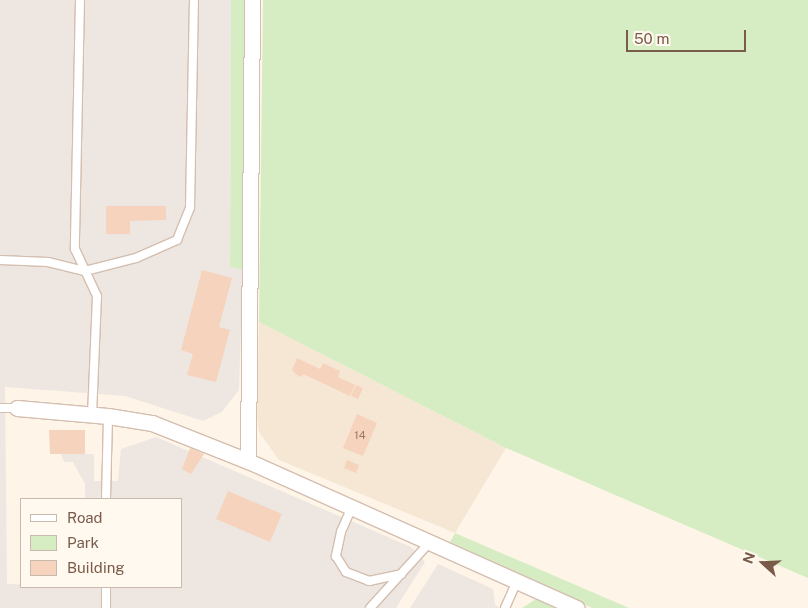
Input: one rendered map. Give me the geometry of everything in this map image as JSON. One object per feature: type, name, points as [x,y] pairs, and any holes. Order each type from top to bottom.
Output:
[{"type":"street","points":[[248,461],[252,0]]},
{"type":"street","points":[[17,408],[92,414],[152,424],[248,461],[577,608]]},
{"type":"lane","points":[[80,0],[75,249],[97,296],[92,414]]},
{"type":"lane","points":[[0,260],[48,262],[85,271],[136,258],[177,240],[190,207],[194,0]]},
{"type":"lane","points":[[0,408],[17,408]]},
{"type":"lane","points":[[106,498],[108,416]]},
{"type":"lane","points":[[352,507],[341,532],[336,556],[346,572],[369,582],[401,574]]},
{"type":"lane","points":[[370,608],[430,542]]},
{"type":"lane","points":[[505,608],[517,581]]},
{"type":"lane","points":[[106,588],[106,608]]},
{"type":"shaded area","points":[[0,0],[231,0],[230,266],[243,270],[239,390],[222,412],[203,421],[125,396],[5,387],[7,584],[20,584],[20,588],[182,588],[182,498],[85,498],[85,484],[73,462],[64,462],[61,454],[94,454],[94,481],[118,481],[121,449],[156,437],[411,547],[425,562],[396,608],[0,608]]},
{"type":"shaded area","points":[[259,322],[506,448],[455,533],[279,460],[259,432],[257,418]]},
{"type":"shaded area","points":[[438,564],[493,589],[495,605],[500,608],[410,608]]},
{"type":"green space","points":[[231,0],[247,0],[243,270],[230,267]]},
{"type":"green space","points":[[263,0],[808,0],[808,578],[506,448],[259,322]]},
{"type":"green space","points":[[455,533],[629,608],[592,608],[450,542]]},
{"type":"green space","points":[[536,599],[558,608],[522,608]]},
{"type":"building","points":[[106,206],[166,206],[166,220],[130,221],[130,234],[106,234]]},
{"type":"building","points":[[202,270],[232,278],[219,327],[230,330],[216,382],[187,375],[193,354],[181,350]]},
{"type":"building","points":[[297,358],[320,369],[323,363],[340,371],[338,377],[355,385],[350,396],[303,374],[302,377],[297,375],[292,370]]},
{"type":"building","points":[[356,385],[363,388],[358,399],[351,396]]},
{"type":"building","points":[[357,414],[377,423],[363,456],[343,448]]},
{"type":"building","points":[[49,430],[85,430],[85,454],[50,454]]},
{"type":"building","points":[[190,448],[204,454],[191,474],[182,469]]},
{"type":"building","points":[[347,460],[359,465],[356,473],[344,468]]},
{"type":"building","points":[[228,491],[282,514],[270,542],[216,519]]}]
